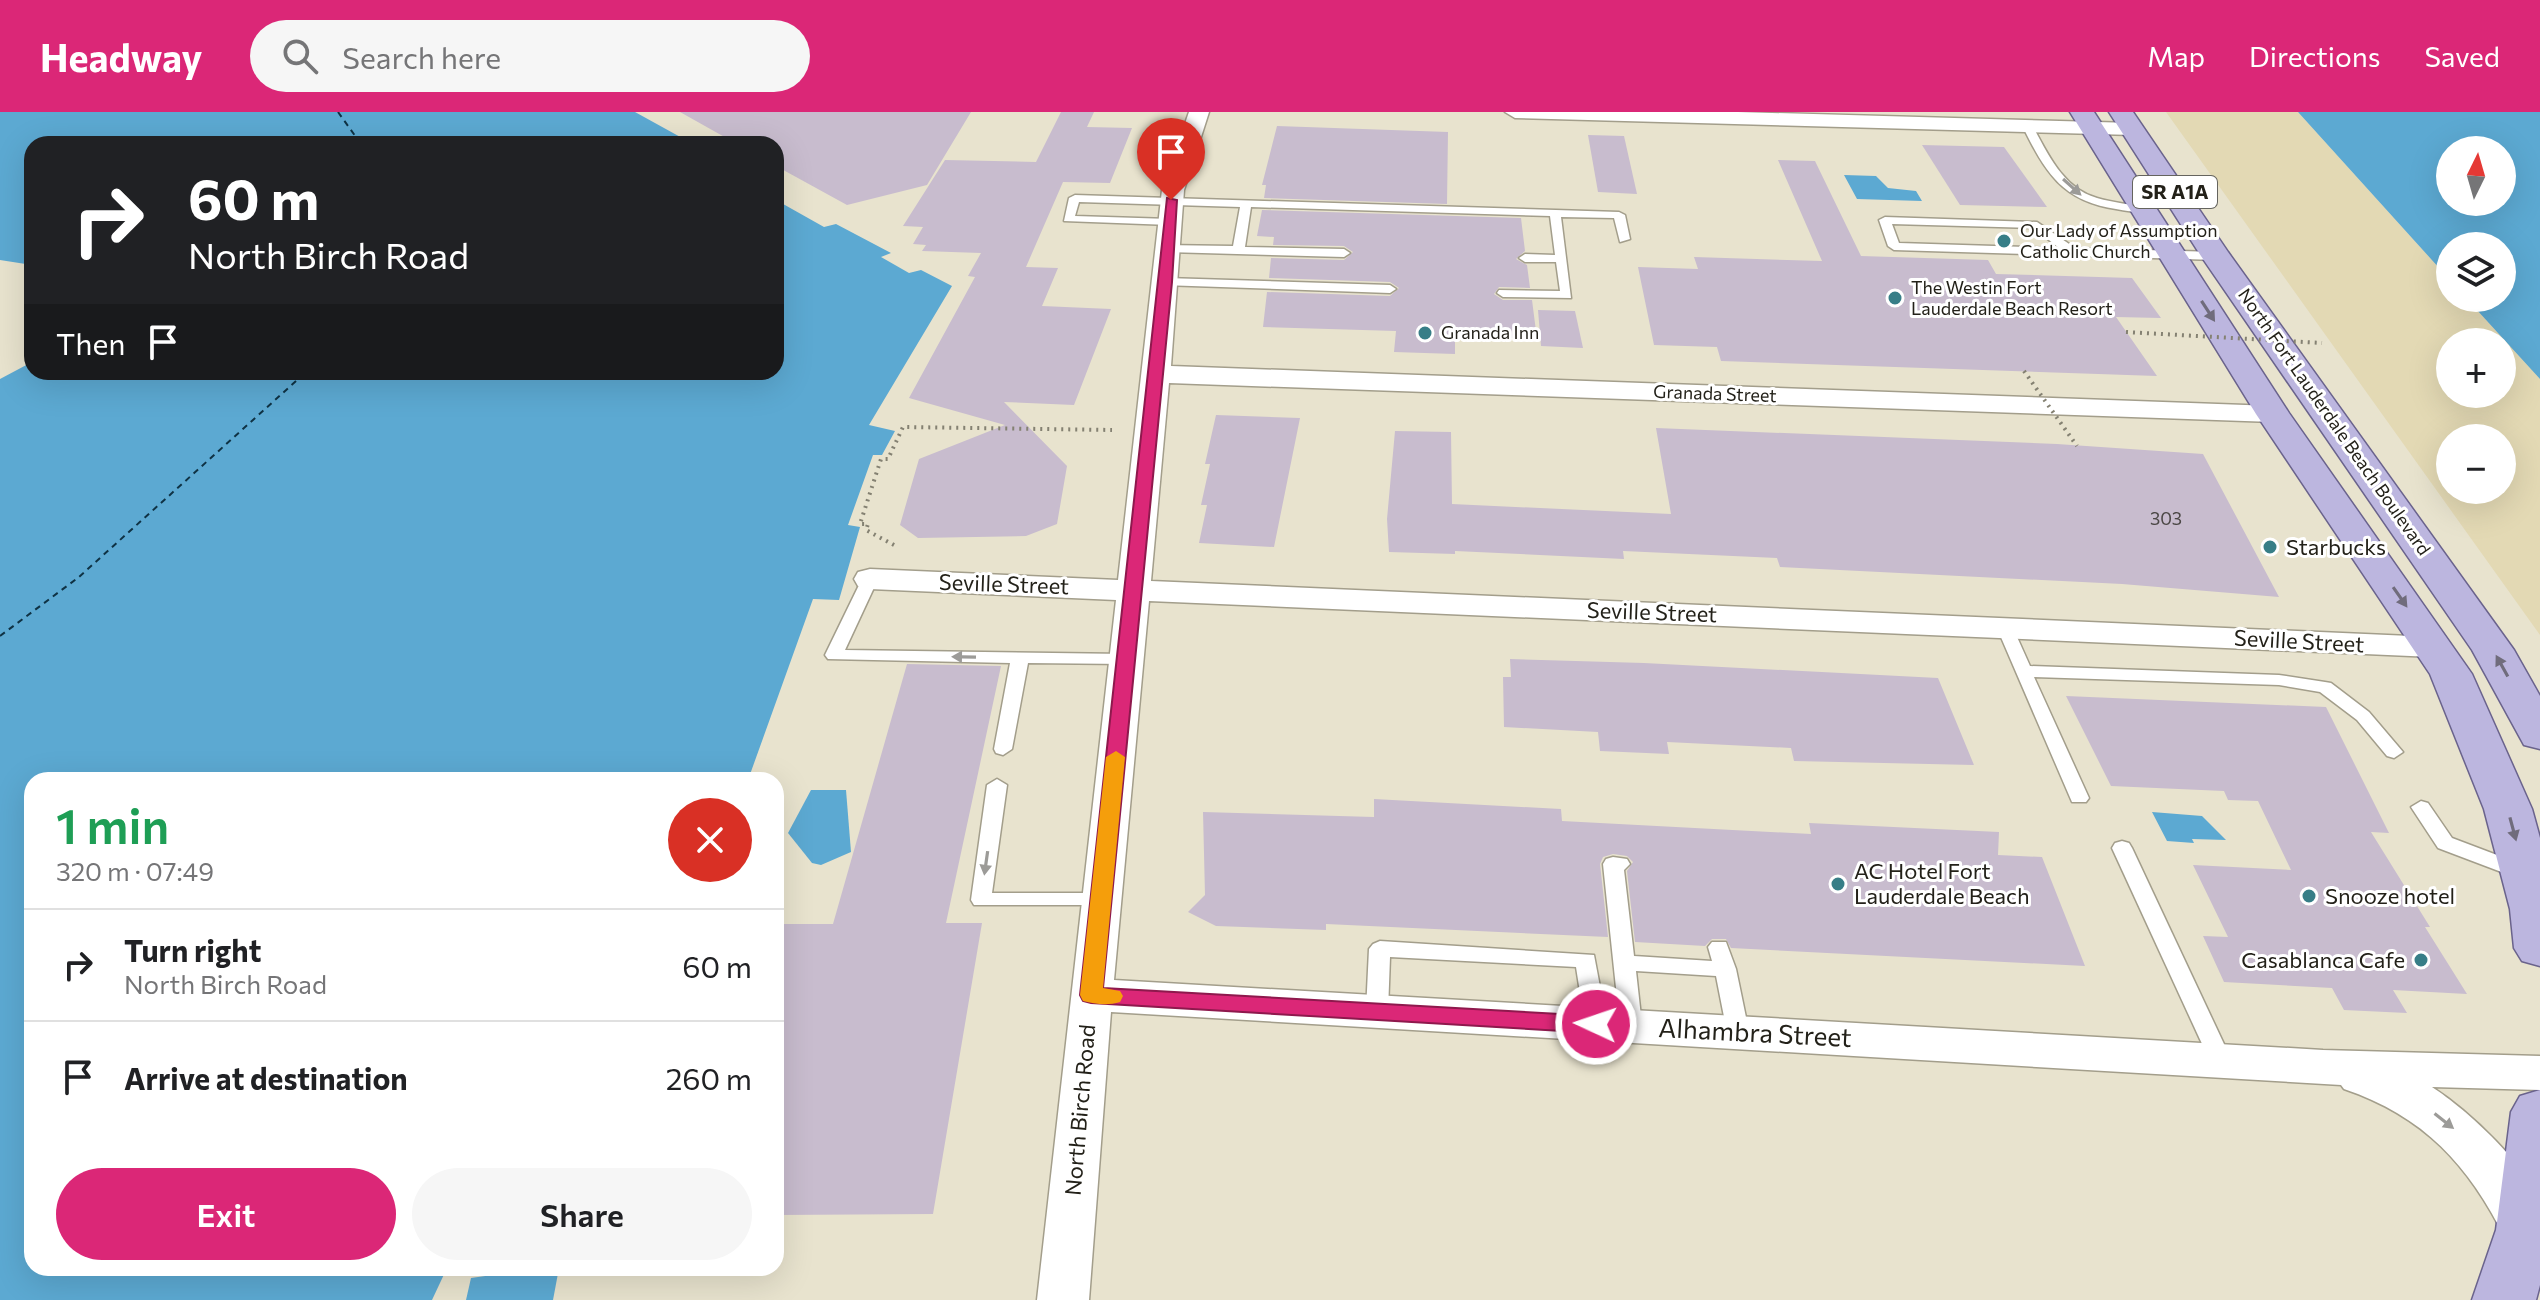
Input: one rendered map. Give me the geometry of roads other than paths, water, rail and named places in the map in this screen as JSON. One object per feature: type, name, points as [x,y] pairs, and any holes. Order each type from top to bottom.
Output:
[{"type":"main road","name":"North Fort Lauderdale Beach Boulevard","points":[[2107,120],[2144,210],[2171,255],[2273,414],[2451,674],[2508,809],[2535,909],[2540,948]]},
{"type":"main road","name":"North Fort Lauderdale Beach Boulevard","points":[[2107,120],[2216,256],[2493,650],[2540,735]]},
{"type":"main road","points":[[2504,1300],[2526,1230],[2540,1112]]},
{"type":"street","name":"North Birch Road","points":[[1063,1300],[1091,995],[1169,238],[1199,112]]},
{"type":"street","points":[[1515,112],[1758,115],[2027,125],[2107,120]]},
{"type":"street","name":"Granada Street","points":[[1156,374],[2273,414]]},
{"type":"street","name":"Seville Street","points":[[870,579],[2433,647]]},
{"type":"street","name":"Alhambra Street","points":[[1091,995],[2323,1067],[2540,1073]]},
{"type":"street","name":"Alhambra Street","points":[[2323,1067],[2393,1089],[2442,1117],[2496,1172],[2526,1230]]},
{"type":"lane","points":[[2027,125],[2052,167],[2074,193],[2144,210]]},
{"type":"lane","points":[[1344,253],[1238,250],[1169,238],[1068,219],[1075,198],[1169,238],[1390,289]]},
{"type":"lane","points":[[1238,250],[1246,203]]},
{"type":"lane","points":[[1169,238],[1246,203],[1619,215],[1624,239]]},
{"type":"lane","points":[[1503,293],[1567,295],[1555,212]]},
{"type":"lane","points":[[2072,252],[2037,225],[1885,220],[1894,246],[2072,252],[2216,256]]},
{"type":"lane","points":[[1525,258],[1562,259]]},
{"type":"lane","points":[[870,579],[834,655],[1126,659]]},
{"type":"lane","points":[[2005,628],[2079,798]]},
{"type":"lane","points":[[1003,749],[1020,658]]},
{"type":"lane","points":[[2023,671],[2279,680],[2325,687],[2363,716],[2394,752]]},
{"type":"lane","points":[[997,785],[981,900],[1101,900]]},
{"type":"lane","points":[[2421,807],[2445,843],[2525,874]]},
{"type":"lane","points":[[2122,848],[2220,1059]]},
{"type":"lane","points":[[1614,1025],[1625,963],[1621,905],[1613,864],[1620,864]]},
{"type":"lane","points":[[1719,947],[1738,1032]]},
{"type":"lane","points":[[1377,1011],[1380,949],[1570,959],[1586,960],[1614,1025]]},
{"type":"lane","points":[[1625,963],[1725,969]]},
{"type":"water","points":[[0,112],[635,112],[678,136],[24,136],[24,264],[0,260]]},
{"type":"water","points":[[2298,112],[2540,112],[2540,379],[2516,353],[2516,328],[2493,328],[2479,312],[2516,312],[2516,232],[2436,232],[2436,265]]},
{"type":"water","points":[[1844,175],[1876,176],[1888,188],[1916,191],[1922,201],[1857,199]]},
{"type":"water","points":[[784,204],[824,227],[836,224],[891,253],[881,257],[909,273],[921,270],[952,286],[869,425],[895,431],[882,455],[873,455],[848,525],[860,527],[839,600],[813,599],[751,772],[24,772],[24,1276],[443,1276],[432,1300],[0,1300],[0,379],[24,366],[24,380],[784,380]]},
{"type":"water","points":[[811,790],[846,790],[851,852],[821,865],[812,863],[788,833]]},
{"type":"water","points":[[2152,812],[2202,816],[2226,840],[2192,839],[2194,843],[2167,841]]},
{"type":"water","points":[[558,1276],[553,1300],[466,1300],[471,1278]]},
{"type":"place","name":"Our Lady of Assumption Catholic Church","points":[[2004,241]]},
{"type":"place","name":"The Westin Fort Lauderdale Beach Resort","points":[[1895,298]]},
{"type":"place","name":"Granada Inn","points":[[1425,333]]},
{"type":"place","name":"Starbucks","points":[[2270,547]]},
{"type":"place","name":"AC Hotel Fort Lauderdale Beach","points":[[1838,884]]},
{"type":"place","name":"Snooze hotel","points":[[2309,896]]},
{"type":"place","name":"Casablanca Cafe","points":[[2421,960]]}]
